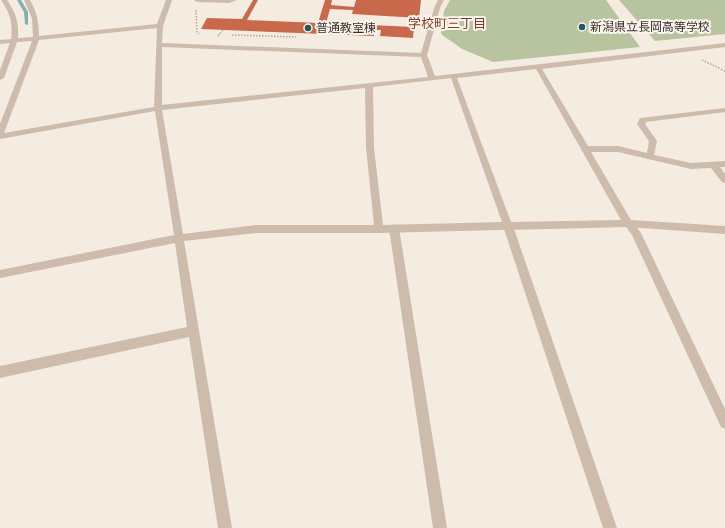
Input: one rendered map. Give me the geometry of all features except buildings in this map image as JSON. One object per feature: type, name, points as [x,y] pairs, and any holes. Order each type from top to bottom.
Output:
[{"type":"street","points":[[0,78],[15,41],[15,21],[9,5],[4,0]]},
{"type":"street","points":[[0,135],[36,39],[34,12],[27,0]]},
{"type":"street","points":[[169,0],[160,26],[158,108],[225,528]]},
{"type":"street","points":[[197,0],[234,0]]},
{"type":"street","points":[[432,77],[424,55],[437,8],[441,0]]},
{"type":"street","points":[[0,42],[160,26]]},
{"type":"street","points":[[159,45],[424,55]]},
{"type":"street","points":[[0,135],[158,108],[432,77],[538,67],[725,45]]},
{"type":"street","points":[[538,67],[628,223],[636,233],[725,423]]},
{"type":"street","points":[[453,75],[508,226],[610,528]]},
{"type":"street","points":[[369,85],[370,148],[379,229]]},
{"type":"street","points":[[650,157],[653,141],[641,124],[643,120],[725,110]]},
{"type":"street","points":[[585,149],[618,149],[691,166],[714,166],[725,164]]},
{"type":"street","points":[[714,166],[725,180]]},
{"type":"street","points":[[0,274],[179,238],[257,229],[379,229],[628,223],[725,230]]},
{"type":"street","points":[[394,228],[440,528]]},
{"type":"street","points":[[0,372],[194,331]]},
{"type":"path","points":[[196,8],[197,32],[198,34],[202,35]]},
{"type":"path","points":[[697,57],[725,71]]},
{"type":"green space","points":[[450,0],[606,0],[640,47],[493,62],[462,49],[441,34],[444,11]]},
{"type":"green space","points":[[619,0],[725,0],[725,34],[655,41]]},
{"type":"waterway","points":[[19,0],[26,12],[27,24]]},
{"type":"place","name":"新潟県立長岡高等学校","points":[[582,27]]},
{"type":"place","name":"普通教室棟","points":[[308,28]]},
{"type":"district","name":"学校町三丁目","points":[[447,23]]}]
